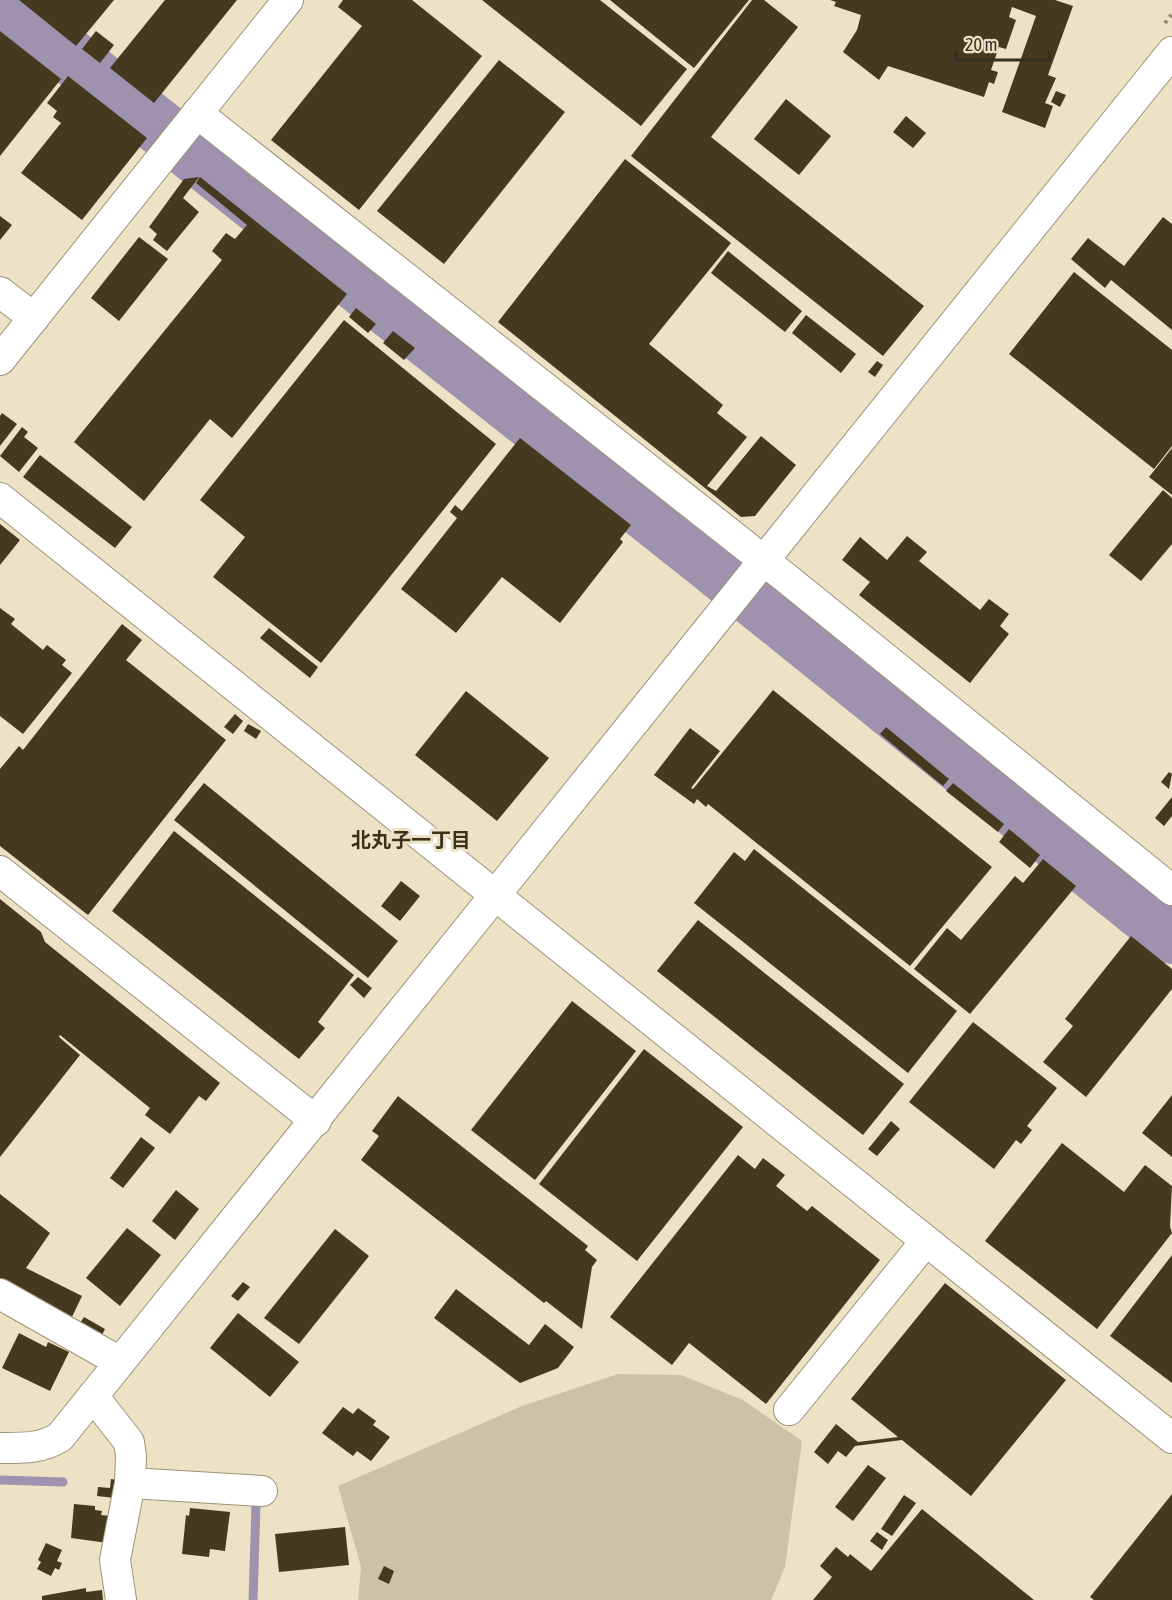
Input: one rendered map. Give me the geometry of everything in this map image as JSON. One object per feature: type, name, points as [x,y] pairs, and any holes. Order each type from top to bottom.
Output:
[{"type":"street","points":[[0,360],[288,0]]},
{"type":"street","points":[[0,1448],[31,1448],[48,1444],[60,1437],[1172,52]]},
{"type":"street","points":[[182,132],[759,568],[1172,890]]},
{"type":"street","points":[[0,292],[34,318]]},
{"type":"street","points":[[0,498],[1172,1438]]},
{"type":"street","points":[[0,872],[316,1121]]},
{"type":"street","points":[[789,1410],[926,1241]]},
{"type":"street","points":[[0,1294],[120,1362]]},
{"type":"street","points":[[93,1396],[129,1442],[130,1483],[115,1560],[121,1600]]},
{"type":"street","points":[[130,1483],[262,1491]]},
{"type":"shaded area","points":[[618,1374],[681,1375],[743,1400],[802,1441],[785,1567],[771,1600],[358,1600],[361,1567],[338,1486],[522,1406]]},
{"type":"building","points":[[19,0],[114,0],[76,46]]},
{"type":"building","points":[[165,0],[237,0],[154,103],[110,68]]},
{"type":"building","points":[[343,0],[412,0],[482,56],[359,210],[271,140],[362,26],[338,7]]},
{"type":"building","points":[[482,0],[600,0],[687,69],[641,126]]},
{"type":"building","points":[[610,0],[749,0],[694,68]]},
{"type":"building","points":[[752,0],[764,0],[798,27],[711,137],[924,306],[883,356],[631,156]]},
{"type":"building","points":[[830,0],[1055,0],[1073,6],[1048,75],[1056,78],[1045,103],[1053,106],[1045,128],[1002,112],[1036,16],[1012,7],[1009,17],[1016,20],[1006,49],[999,47],[991,70],[998,72],[994,84],[989,82],[984,97],[888,66],[879,80],[843,52],[857,30],[861,15],[834,6],[836,2]]},
{"type":"building","points":[[0,31],[61,79],[0,156]]},
{"type":"building","points":[[96,31],[114,45],[100,63],[82,49]]},
{"type":"building","points":[[499,60],[565,112],[444,264],[377,211]]},
{"type":"building","points":[[68,76],[147,138],[82,220],[21,173],[61,123],[53,117],[57,111],[47,103]]},
{"type":"building","points":[[1056,91],[1066,95],[1060,107],[1051,102]]},
{"type":"building","points":[[786,99],[831,136],[799,175],[754,139]]},
{"type":"building","points":[[906,116],[926,133],[913,148],[893,132]]},
{"type":"building","points":[[625,159],[731,243],[649,344],[723,405],[717,413],[747,437],[707,486],[716,491],[761,436],[796,465],[755,516],[741,517],[498,322]]},
{"type":"building","points":[[199,177],[183,198],[199,212],[167,251],[153,240],[157,234],[149,227],[184,179]]},
{"type":"building","points":[[200,177],[347,294],[232,438],[210,419],[144,501],[74,442],[222,260],[212,251],[226,233],[235,239],[247,225],[196,183]]},
{"type":"building","points":[[0,216],[12,225],[0,240]]},
{"type":"building","points":[[1163,217],[1172,224],[1172,330],[1111,280],[1105,288],[1071,259],[1088,238],[1124,266]]},
{"type":"building","points":[[139,237],[168,259],[119,321],[91,298]]},
{"type":"building","points":[[728,251],[802,311],[785,332],[711,273]]},
{"type":"building","points":[[1074,272],[1172,350],[1172,446],[1154,469],[1009,354]]},
{"type":"building","points":[[356,308],[376,324],[368,333],[349,317]]},
{"type":"building","points":[[806,315],[856,354],[841,373],[792,333]]},
{"type":"building","points":[[344,320],[496,444],[321,663],[213,577],[245,537],[200,500]]},
{"type":"building","points":[[393,331],[415,348],[404,360],[383,343]]},
{"type":"building","points":[[877,361],[883,365],[875,377],[868,372]]},
{"type":"building","points":[[2,413],[17,424],[0,446],[0,416]]},
{"type":"building","points":[[22,427],[28,432],[24,437],[38,448],[19,472],[0,456]]},
{"type":"building","points":[[520,438],[631,525],[620,539],[623,542],[560,623],[502,577],[456,633],[401,589],[457,518],[450,512],[455,505],[462,511]]},
{"type":"building","points":[[1172,448],[1172,495],[1149,477]]},
{"type":"building","points":[[40,455],[132,527],[115,548],[23,477]]},
{"type":"building","points":[[1163,490],[1172,498],[1172,544],[1141,581],[1109,555]]},
{"type":"building","points":[[0,524],[20,540],[0,565]]},
{"type":"building","points":[[907,536],[927,552],[919,561],[980,610],[989,599],[1009,614],[1000,626],[1009,634],[970,683],[859,595],[870,582],[842,560],[860,537],[887,560]]},
{"type":"building","points":[[0,608],[15,619],[11,624],[43,650],[47,645],[66,660],[62,665],[72,673],[23,734],[0,716]]},
{"type":"building","points":[[122,624],[142,640],[126,660],[226,740],[88,915],[0,846],[0,769],[19,746],[23,750]]},
{"type":"building","points":[[269,628],[318,667],[310,678],[260,638]]},
{"type":"building","points":[[773,690],[992,867],[910,966],[708,804],[706,807],[697,799],[694,804],[654,775],[690,728],[720,751],[691,788],[693,789]]},
{"type":"building","points":[[466,691],[549,758],[497,821],[415,755]]},
{"type":"building","points":[[235,714],[243,721],[233,734],[224,727]]},
{"type":"building","points":[[248,724],[261,731],[256,739],[244,731]]},
{"type":"building","points":[[886,727],[949,779],[943,786],[880,734]]},
{"type":"building","points":[[1169,772],[1172,774],[1169,789],[1161,782]]},
{"type":"building","points":[[204,783],[398,941],[368,978],[174,820]]},
{"type":"building","points":[[953,783],[1004,824],[998,832],[946,791]]},
{"type":"building","points":[[1172,797],[1172,816],[1164,826],[1155,818]]},
{"type":"building","points":[[1009,829],[1040,855],[1030,868],[999,842]]},
{"type":"building","points":[[174,831],[354,975],[318,1022],[325,1028],[299,1059],[112,911]]},
{"type":"building","points":[[754,849],[957,1011],[908,1073],[694,903],[734,852],[745,861]]},
{"type":"building","points":[[1043,859],[1076,886],[970,1014],[914,969],[947,928],[961,940],[1015,876],[1023,883]]},
{"type":"building","points":[[401,881],[420,896],[400,921],[381,906]]},
{"type":"building","points":[[0,899],[41,932],[45,942],[220,1083],[206,1101],[199,1096],[170,1134],[145,1115],[150,1108],[60,1035],[59,1037],[80,1055],[0,1157]]},
{"type":"building","points":[[698,920],[904,1084],[863,1135],[657,971]]},
{"type":"building","points":[[1131,936],[1172,969],[1172,989],[1086,1097],[1043,1062],[1073,1026],[1065,1019]]},
{"type":"building","points":[[358,977],[372,988],[364,998],[350,985]]},
{"type":"building","points":[[572,1001],[636,1051],[535,1180],[471,1130]]},
{"type":"building","points":[[973,1022],[1057,1088],[1027,1126],[1032,1130],[1021,1144],[1016,1140],[994,1169],[909,1102]]},
{"type":"building","points":[[644,1049],[743,1127],[637,1261],[539,1184]]},
{"type":"building","points":[[1172,1095],[1172,1157],[1142,1133]]},
{"type":"building","points":[[398,1096],[588,1246],[585,1250],[597,1260],[592,1267],[582,1329],[546,1301],[544,1303],[361,1160],[379,1136],[372,1131]]},
{"type":"building","points":[[891,1121],[900,1129],[877,1156],[868,1149]]},
{"type":"building","points":[[141,1137],[155,1148],[123,1188],[110,1178]]},
{"type":"building","points":[[1062,1143],[1124,1192],[1145,1165],[1172,1186],[1170,1226],[1172,1233],[1097,1329],[985,1241]]},
{"type":"building","points":[[738,1155],[755,1169],[763,1158],[785,1175],[776,1186],[807,1211],[812,1206],[880,1260],[766,1404],[689,1343],[672,1365],[610,1317]]},
{"type":"building","points":[[176,1190],[199,1209],[175,1240],[152,1221]]},
{"type":"building","points":[[0,1194],[50,1233],[26,1268],[82,1296],[71,1319],[0,1281]]},
{"type":"building","points":[[127,1228],[161,1255],[120,1306],[86,1278]]},
{"type":"building","points":[[335,1229],[369,1256],[299,1344],[264,1318]]},
{"type":"building","points":[[1172,1255],[1172,1383],[1110,1336]]},
{"type":"building","points":[[243,1282],[250,1287],[238,1301],[231,1296]]},
{"type":"building","points":[[945,1283],[1066,1380],[971,1496],[902,1440],[855,1446],[846,1457],[838,1451],[828,1464],[814,1452],[836,1424],[858,1442],[898,1437],[851,1399]]},
{"type":"building","points":[[456,1289],[529,1345],[545,1324],[574,1347],[558,1368],[520,1383],[434,1318]]},
{"type":"building","points":[[238,1313],[299,1362],[270,1397],[210,1348]]},
{"type":"building","points":[[84,1317],[105,1329],[102,1335],[80,1323]]},
{"type":"building","points":[[19,1333],[46,1347],[48,1342],[69,1352],[50,1391],[2,1368]]},
{"type":"building","points":[[343,1407],[353,1414],[358,1408],[376,1421],[373,1425],[390,1437],[371,1461],[357,1451],[353,1456],[322,1433]]},
{"type":"building","points":[[868,1465],[886,1478],[853,1521],[835,1507]]},
{"type":"building","points":[[111,1479],[117,1480],[115,1498],[97,1496],[98,1487],[110,1488]]},
{"type":"building","points":[[1172,1494],[1172,1600],[1094,1600],[1090,1597]]},
{"type":"building","points":[[904,1495],[916,1503],[892,1536],[881,1529]]},
{"type":"building","points":[[74,1504],[95,1506],[95,1510],[102,1511],[101,1515],[110,1516],[108,1543],[71,1538]]},
{"type":"building","points":[[190,1508],[230,1512],[225,1551],[210,1549],[209,1557],[182,1554],[186,1515],[189,1516]]},
{"type":"building","points":[[922,1509],[1034,1600],[813,1600],[832,1577],[820,1566],[836,1547],[848,1557],[850,1554],[871,1571]]},
{"type":"building","points":[[345,1527],[349,1565],[279,1572],[275,1534]]},
{"type":"building","points":[[877,1532],[888,1540],[882,1550],[870,1541]]},
{"type":"building","points":[[46,1543],[62,1550],[57,1561],[62,1563],[59,1570],[55,1568],[51,1576],[37,1569],[41,1562],[38,1560]]},
{"type":"building","points":[[384,1566],[394,1571],[389,1584],[378,1579]]},
{"type":"building","points":[[86,1588],[86,1592],[102,1590],[103,1600],[42,1600],[42,1596]]},
{"type":"waterway","points":[[0,1],[707,561],[1172,936]]},
{"type":"waterway","points":[[0,1480],[63,1482]]},
{"type":"waterway","points":[[253,1600],[256,1505]]},
{"type":"district","name":"北丸子一丁目","points":[[411,840]]}]
